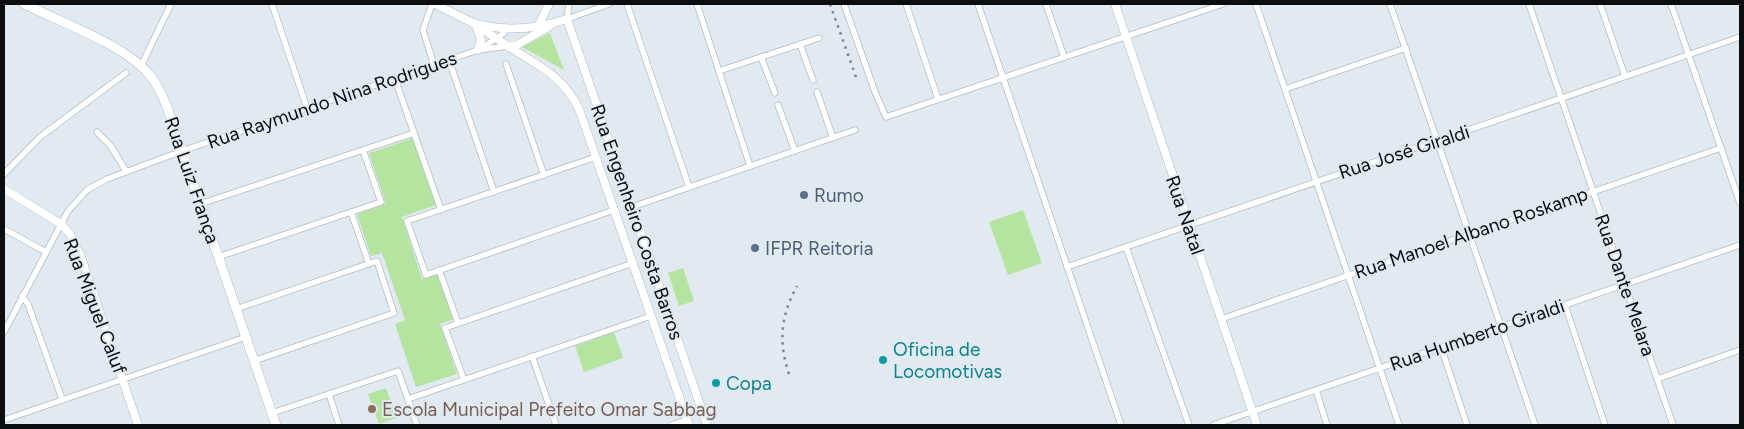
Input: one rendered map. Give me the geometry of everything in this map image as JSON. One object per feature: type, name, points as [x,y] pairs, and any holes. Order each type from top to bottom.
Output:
[{"type":"main road","name":"Rua Luiz França","points":[[24,4],[117,49],[141,66],[162,96],[276,425]]},
{"type":"street","points":[[141,66],[171,4]]},
{"type":"street","points":[[272,4],[307,108]]},
{"type":"street","points":[[434,65],[423,30],[434,4],[475,24],[507,46],[509,31]]},
{"type":"street","points":[[538,26],[549,4]]},
{"type":"street","points":[[567,19],[569,4]]},
{"type":"street","name":"Rua Raymundo Nina Rodrigues","points":[[4,332],[60,224],[73,204],[87,190],[126,171],[395,78],[478,50],[519,44],[557,23],[610,4]]},
{"type":"street","points":[[627,4],[689,187]]},
{"type":"street","points":[[697,4],[750,166]]},
{"type":"street","points":[[844,4],[875,92],[886,117],[1222,4]]},
{"type":"street","points":[[906,4],[938,99]]},
{"type":"street","points":[[978,4],[1121,425]]},
{"type":"street","points":[[1046,4],[1064,57]]},
{"type":"street","name":"Rua Natal","points":[[1115,4],[1188,226],[1257,425]]},
{"type":"street","points":[[1256,4],[1399,425]]},
{"type":"street","points":[[1390,4],[1536,425]]},
{"type":"street","name":"Rua Dante Melara","points":[[1529,4],[1673,425]]},
{"type":"street","points":[[1600,4],[1625,76]]},
{"type":"street","points":[[1671,4],[1740,203]]},
{"type":"street","name":"Rua Engenheiro Costa Barros","points":[[567,19],[707,425]]},
{"type":"street","name":"Rua Raymundo Nina Rodrigues","points":[[478,50],[509,31],[557,23]]},
{"type":"street","points":[[475,24],[509,31],[521,36],[519,44]]},
{"type":"street","points":[[475,24],[481,40],[478,50]]},
{"type":"street","name":"Rua José Giraldi","points":[[1067,267],[1317,182],[1349,169],[1438,141],[1740,37]]},
{"type":"street","points":[[719,71],[818,38]]},
{"type":"street","points":[[800,44],[813,80]]},
{"type":"street","name":"Rua Engenheiro Costa Barros","points":[[507,46],[552,74],[568,89],[579,109],[688,423]]},
{"type":"street","points":[[1285,89],[1406,48]]},
{"type":"street","points":[[762,57],[774,93]]},
{"type":"street","points":[[449,60],[494,192]]},
{"type":"street","points":[[506,64],[544,175]]},
{"type":"street","points":[[4,174],[40,137],[126,73]]},
{"type":"street","points":[[395,78],[441,210]]},
{"type":"street","points":[[817,92],[832,138]]},
{"type":"street","points":[[778,105],[795,151]]},
{"type":"street","points":[[632,207],[855,130]]},
{"type":"street","points":[[98,132],[110,145],[126,171]]},
{"type":"street","points":[[200,204],[414,133]]},
{"type":"street","name":"Rua Manoel Albano Roskamp","points":[[1221,319],[1721,148]]},
{"type":"street","points":[[218,257],[381,202],[363,150]]},
{"type":"street","points":[[596,157],[407,221],[426,275],[614,210]]},
{"type":"street","name":"Rua Miguel Caluf","points":[[4,189],[60,224],[70,234],[78,250],[138,425]]},
{"type":"street","points":[[351,212],[368,264]]},
{"type":"street","points":[[4,229],[46,252]]},
{"type":"street","name":"Rua Humberto Giraldi","points":[[1213,425],[1740,245]]},
{"type":"street","points":[[1126,247],[1189,425]]},
{"type":"street","points":[[236,309],[377,261],[394,313],[254,361]]},
{"type":"street","points":[[464,380],[444,328],[632,263]]},
{"type":"street","points":[[439,270],[458,323]]},
{"type":"street","points":[[22,296],[28,304],[62,399]]},
{"type":"street","points":[[1565,305],[1605,425]]},
{"type":"street","points":[[408,399],[651,316]]},
{"type":"street","points":[[4,420],[246,337]]},
{"type":"street","points":[[1441,347],[1467,425]]},
{"type":"street","points":[[1657,379],[1740,350]]},
{"type":"street","points":[[532,356],[556,425]]},
{"type":"street","points":[[272,413],[398,370],[416,425]]},
{"type":"street","points":[[1316,390],[1327,425]]},
{"type":"street","points":[[329,394],[340,425]]},
{"type":"street","points":[[671,425],[688,423]]},
{"type":"green space","points":[[550,33],[564,70],[522,47]]},
{"type":"green space","points":[[413,138],[436,205],[402,217],[422,279],[438,274],[454,319],[440,324],[457,374],[416,387],[395,324],[405,320],[382,253],[371,256],[357,214],[386,204],[369,153]]},
{"type":"green space","points":[[1023,210],[1042,263],[1008,275],[989,222]]},
{"type":"green space","points":[[683,268],[694,301],[679,306],[668,273]]},
{"type":"green space","points":[[614,332],[623,358],[584,372],[575,346]]},
{"type":"green space","points":[[386,388],[396,418],[379,424],[368,394]]},
{"type":"railway","points":[[830,4],[856,77]]},
{"type":"railway","points":[[789,374],[782,340],[787,307],[797,286]]},
{"type":"place","name":"Rumo","points":[[804,195]]},
{"type":"place","name":"IFPR Reitoria","points":[[755,248]]},
{"type":"place","name":"Oficina de Locomotivas","points":[[883,360]]},
{"type":"place","name":"Copa","points":[[716,383]]},
{"type":"place","name":"Escola Municipal Prefeito Omar Sabbag","points":[[372,409]]}]
